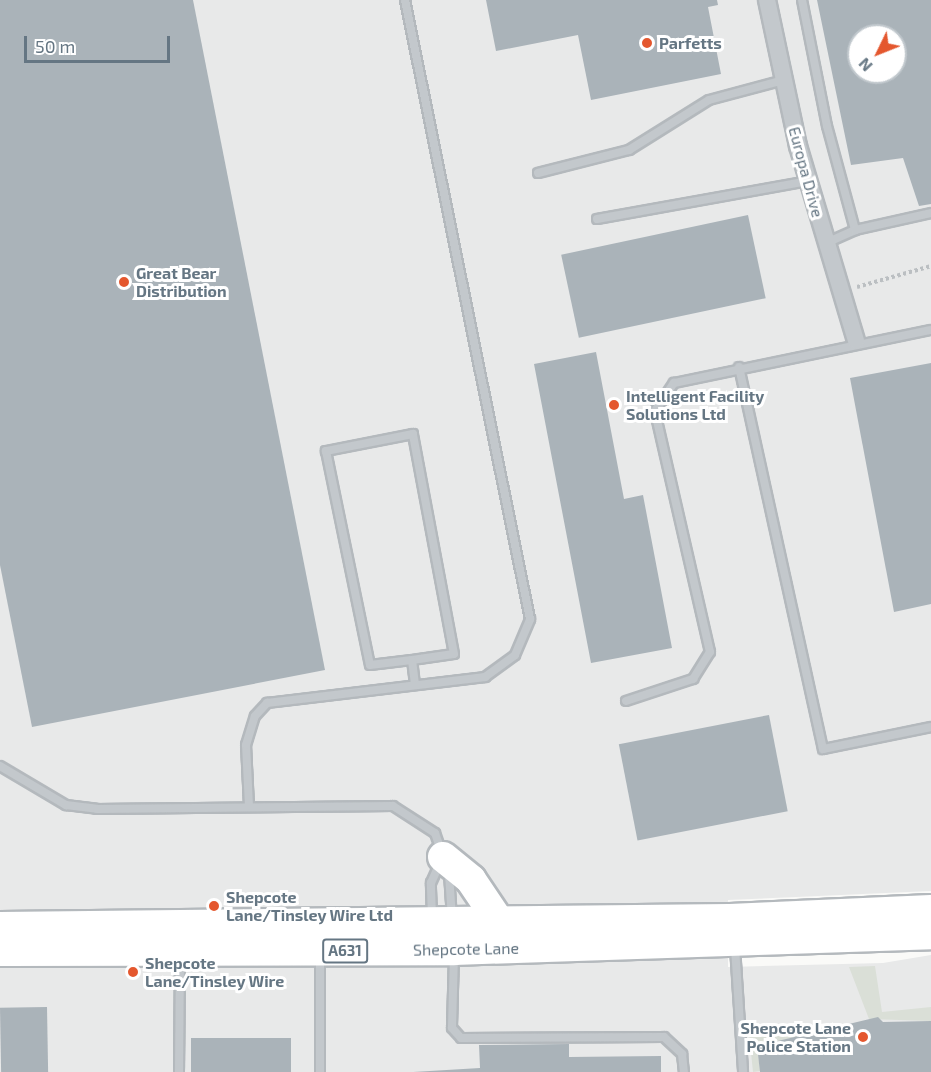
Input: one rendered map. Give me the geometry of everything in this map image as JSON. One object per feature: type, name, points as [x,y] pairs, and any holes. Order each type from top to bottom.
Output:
[{"type":"highway","points":[[443,857],[471,880],[500,923]]},
{"type":"highway","name":"Shepcote Lane","points":[[0,927],[180,938],[320,951],[443,937],[500,923],[853,917],[931,910]]},
{"type":"highway","name":"Shepcote Lane","points":[[0,951],[180,938],[443,937],[735,944],[931,934]]},
{"type":"street","name":"Europa Drive","points":[[767,0],[808,181],[856,341]]},
{"type":"lane","points":[[249,806],[248,737],[255,716],[267,703],[485,677],[515,655],[530,619],[405,0]]},
{"type":"lane","points":[[802,0],[826,126],[855,230]]},
{"type":"lane","points":[[537,173],[629,150],[709,100],[784,80]]},
{"type":"lane","points":[[597,219],[808,181]]},
{"type":"lane","points":[[826,243],[855,230],[931,213]]},
{"type":"lane","points":[[626,701],[693,679],[710,652],[655,411],[674,383],[856,341],[931,330]]},
{"type":"lane","points":[[740,367],[823,749],[931,727]]},
{"type":"lane","points":[[413,434],[454,654],[412,660],[370,665],[327,452],[413,434]]},
{"type":"lane","points":[[412,660],[415,684]]},
{"type":"lane","points":[[0,766],[66,805],[393,806],[435,833],[452,881],[443,937]]},
{"type":"lane","points":[[443,857],[431,883],[443,937],[452,1028],[461,1038],[664,1037],[682,1054],[684,1072]]},
{"type":"lane","points":[[179,1072],[180,938]]},
{"type":"lane","points":[[735,944],[743,1072]]},
{"type":"lane","points":[[320,951],[320,1072]]},
{"type":"path","points":[[842,294],[931,266]]},
{"type":"shaded area","points":[[0,0],[931,0],[931,891],[728,900],[728,967],[883,963],[931,955],[931,1072],[0,1072]]},
{"type":"shaded area","points":[[875,966],[882,1012],[931,1007],[931,1021],[869,1019],[849,967]]},
{"type":"shaded area","points":[[801,1024],[834,1028],[757,1046],[760,1071],[753,1072],[749,1033]]},
{"type":"building","name":"Great Bear Distribution","points":[[0,0],[193,0],[325,670],[32,727],[0,565]]},
{"type":"building","name":"Parfetts","points":[[486,0],[717,0],[718,5],[708,7],[721,74],[591,100],[578,35],[496,51]]},
{"type":"building","points":[[817,0],[931,0],[931,204],[919,206],[903,158],[851,165]]},
{"type":"building","points":[[748,215],[766,298],[579,338],[561,255]]},
{"type":"building","points":[[596,352],[624,499],[643,495],[672,648],[591,663],[534,364]]},
{"type":"building","points":[[931,363],[931,604],[894,612],[850,378]]},
{"type":"building","points":[[769,715],[788,811],[638,840],[619,744]]},
{"type":"building","points":[[47,1007],[48,1072],[1,1072],[0,1008]]},
{"type":"building","name":"Shepcote Lane Police Station","points":[[878,1017],[883,1022],[931,1021],[931,1072],[760,1072],[757,1046]]},
{"type":"building","points":[[191,1038],[291,1038],[291,1072],[191,1072]]},
{"type":"building","points":[[569,1044],[569,1057],[661,1056],[661,1072],[413,1072],[480,1068],[479,1045]]},
{"type":"place","name":"Parfetts","points":[[647,43]]},
{"type":"place","name":"Great Bear Distribution","points":[[124,282]]},
{"type":"place","name":"Intelligent Facility Solutions Ltd","points":[[614,405]]},
{"type":"place","name":"Shepcote Lane/Tinsley Wire Ltd","points":[[214,906]]},
{"type":"place","name":"Shepcote Lane/Tinsley Wire","points":[[133,972]]},
{"type":"place","name":"Shepcote Lane Police Station","points":[[863,1037]]}]
